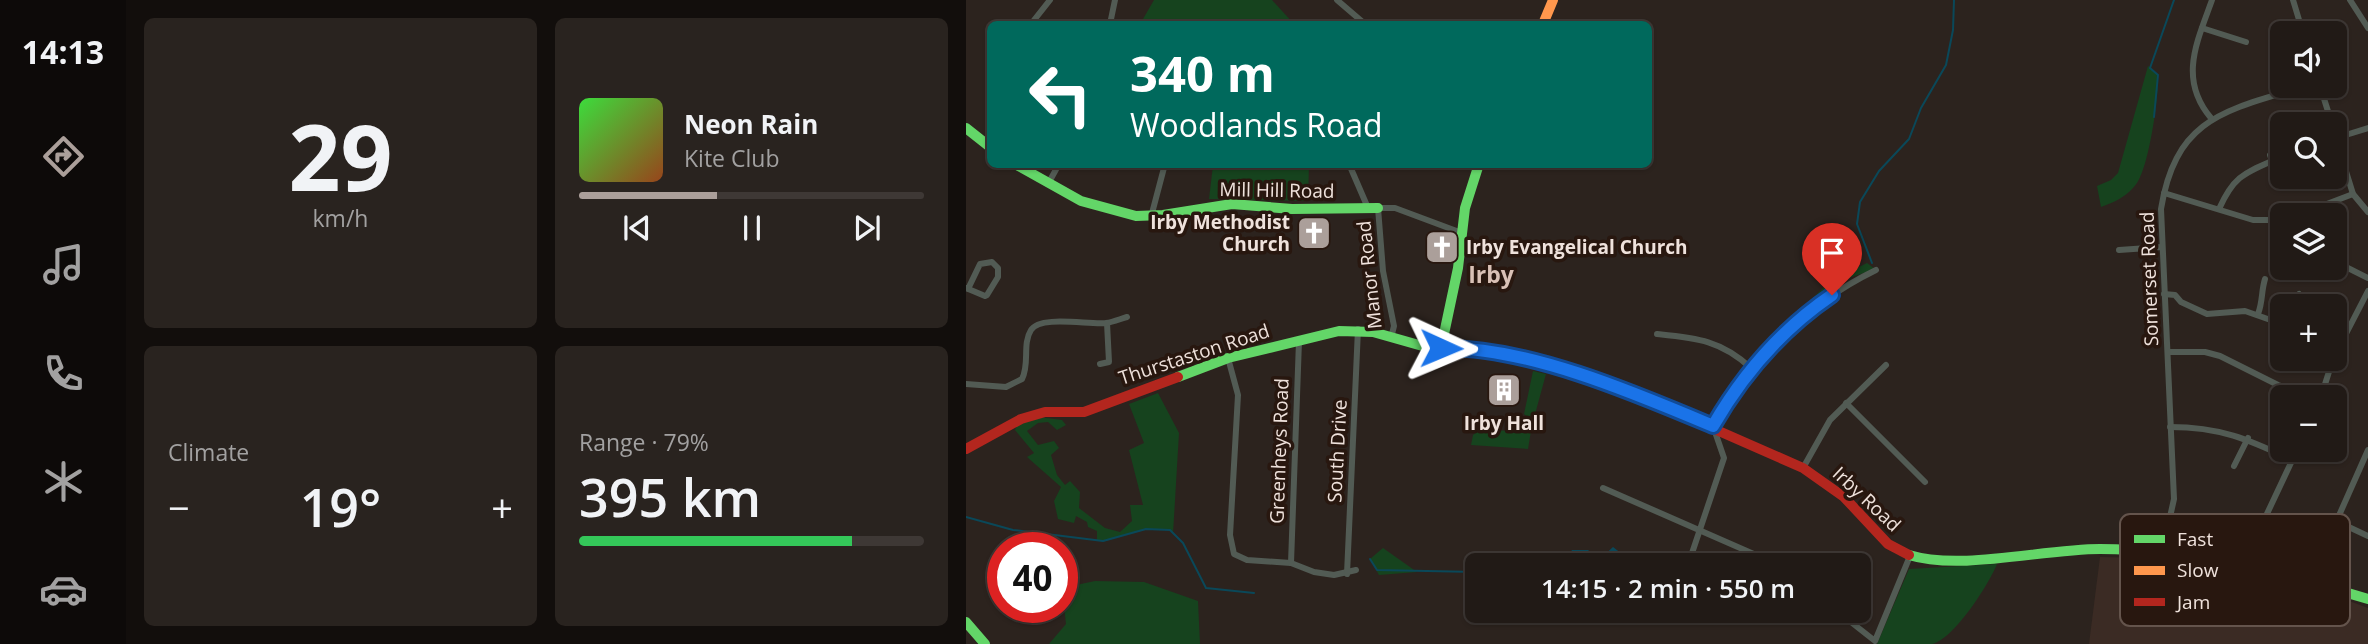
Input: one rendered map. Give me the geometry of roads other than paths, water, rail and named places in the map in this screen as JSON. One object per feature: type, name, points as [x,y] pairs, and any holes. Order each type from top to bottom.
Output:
[{"type":"street","points":[[1033,21],[1050,0]]},
{"type":"street","points":[[1111,21],[1115,0]]},
{"type":"street","points":[[1337,0],[1362,21]]},
{"type":"street","points":[[1544,21],[1553,0]]},
{"type":"street","points":[[2211,118],[2199,98],[2190,70],[2193,49],[2212,0]]},
{"type":"street","points":[[2293,0],[2299,21]]},
{"type":"street","points":[[2350,0],[2368,28]]},
{"type":"street","points":[[2202,28],[2246,42]]},
{"type":"street","name":"Somerset Road","points":[[2171,514],[2174,499],[2162,247],[2164,193],[2169,173],[2182,148],[2211,118],[2270,98]]},
{"type":"street","points":[[966,128],[987,145]]},
{"type":"street","points":[[2347,132],[2368,128]]},
{"type":"street","points":[[2219,209],[2231,184],[2242,174],[2270,162]]},
{"type":"street","name":"Mill Hill Road","points":[[1022,168],[1048,184],[1098,207],[1151,217],[1221,204],[1262,204],[1290,209],[1395,208],[1462,233]]},
{"type":"street","points":[[1048,184],[1057,168]]},
{"type":"street","points":[[1151,217],[1164,168]]},
{"type":"street","name":"Manor Road","points":[[1351,168],[1373,208],[1394,326],[1391,338]]},
{"type":"street","points":[[1441,348],[1456,282],[1468,189],[1477,168]]},
{"type":"street","points":[[2347,174],[2353,194],[2368,212]]},
{"type":"street","points":[[2164,193],[2253,220],[2270,221]]},
{"type":"street","points":[[2329,203],[2353,194]]},
{"type":"street","points":[[2119,250],[2162,247]]},
{"type":"street","points":[[992,262],[998,268],[998,277],[987,295],[967,289],[981,264],[992,262]]},
{"type":"street","points":[[2347,268],[2368,278]]},
{"type":"street","points":[[1692,553],[1724,458],[1713,426],[1734,389],[1751,368],[1811,309],[1852,281],[1876,270]]},
{"type":"street","points":[[2258,314],[2264,298],[2261,289],[2265,279]]},
{"type":"street","points":[[2347,332],[2368,291]]},
{"type":"street","points":[[2164,294],[2175,295],[2181,302],[2207,314],[2233,311],[2258,314],[2270,319]]},
{"type":"street","points":[[966,384],[1014,385],[1025,374],[1031,329],[1041,322],[1107,323],[1127,317]]},
{"type":"street","points":[[1100,364],[1109,362],[1107,323]]},
{"type":"street","name":"Thurstaston Road","points":[[968,444],[1021,419],[1043,412],[1070,415],[1084,412],[1228,358],[1358,329],[1412,345],[1441,348]]},
{"type":"street","name":"South Drive","points":[[1347,574],[1358,329]]},
{"type":"street","points":[[1657,334],[1687,337],[1727,347],[1751,368]]},
{"type":"street","name":"Greenheys Road","points":[[1291,563],[1299,341]]},
{"type":"street","name":"Irby Road","points":[[1441,348],[1487,348],[1622,389],[1713,426],[1803,468],[1844,497],[1888,544],[1910,556],[1935,561],[2120,550]]},
{"type":"street","points":[[2168,352],[2205,352],[2220,356],[2278,385]]},
{"type":"street","points":[[1228,358],[1238,395],[1231,548],[1239,558],[1291,563],[1314,572],[1347,574],[1356,570]]},
{"type":"street","points":[[1803,468],[1830,420],[1886,365]]},
{"type":"street","points":[[1846,403],[1924,482]]},
{"type":"street","points":[[2170,427],[2217,429],[2270,450]]},
{"type":"street","points":[[2234,466],[2248,439]]},
{"type":"street","points":[[2339,514],[2368,450]]},
{"type":"street","points":[[2267,514],[2291,462]]},
{"type":"street","points":[[1918,475],[1924,470]]},
{"type":"street","points":[[1603,488],[1752,553]]},
{"type":"street","points":[[2350,528],[2368,536]]},
{"type":"street","points":[[1852,623],[1875,641],[1910,556]]},
{"type":"street","name":"Irby Road","points":[[2350,593],[2368,599]]},
{"type":"street","points":[[966,622],[985,644]]},
{"type":"water","points":[[1613,547],[1621,553],[1607,553]]},
{"type":"water","points":[[1572,550],[1588,550],[1591,553],[1570,553]]},
{"type":"waterway","points":[[1872,263],[1857,224],[1860,202],[1879,171],[1909,139],[1921,108],[1946,65],[1953,30],[1954,0]]},
{"type":"waterway","points":[[2154,117],[2158,75],[2150,68],[2174,0]]},
{"type":"waterway","points":[[966,517],[1013,530],[1103,541],[1146,529],[1170,530],[1183,543],[1206,588],[1254,593]]},
{"type":"waterway","points":[[1370,559],[1377,570],[1465,572]]},
{"type":"place","name":"Irby Methodist Church","points":[[1314,233]]},
{"type":"place","name":"Irby Evangelical Church","points":[[1442,247]]},
{"type":"place","name":"Irby Hall","points":[[1504,390]]},
{"type":"district","name":"Irby","points":[[1491,274]]}]
